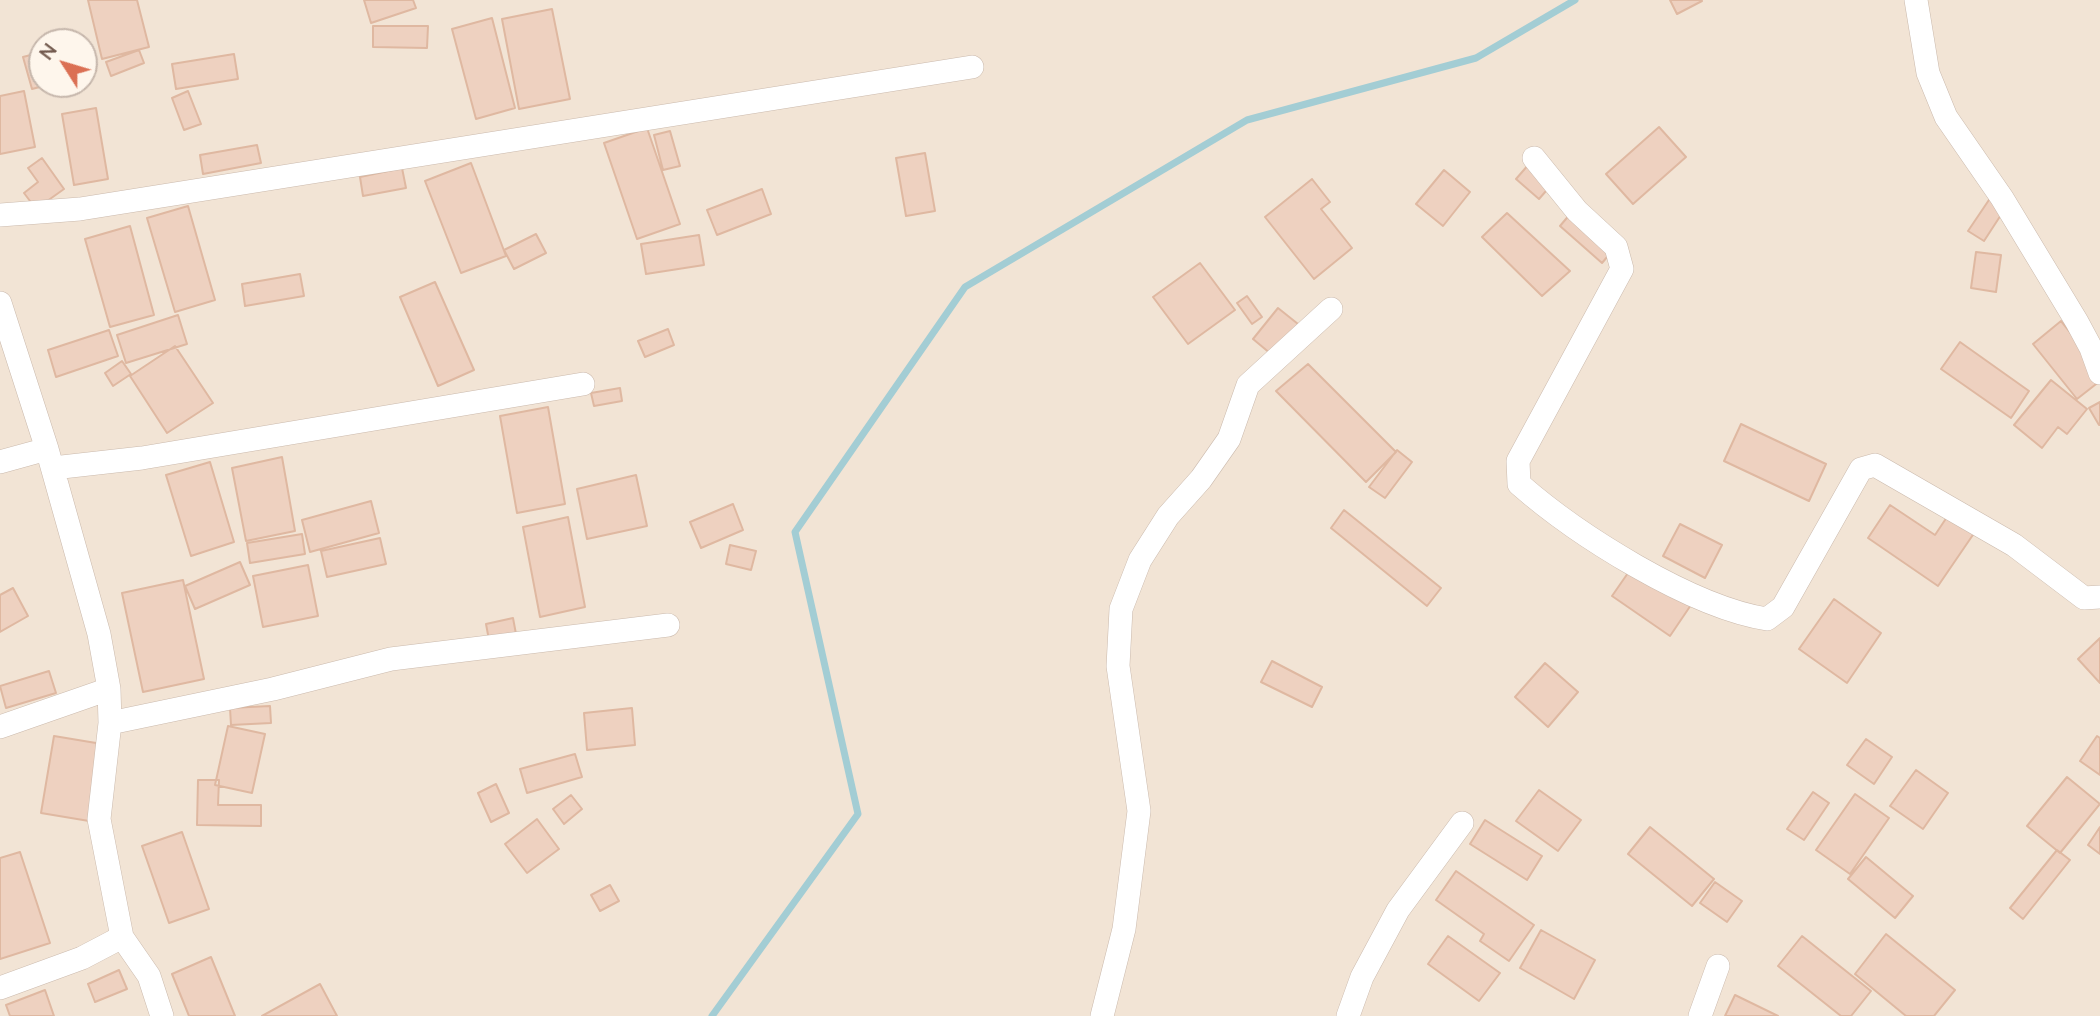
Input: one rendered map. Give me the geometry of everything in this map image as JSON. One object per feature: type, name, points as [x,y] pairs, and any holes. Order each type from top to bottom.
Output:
[{"type":"street","points":[[1916,0],[1928,73],[1946,117],[2002,198],[2086,337],[2100,373]]},
{"type":"street","points":[[0,215],[80,209],[972,67]]},
{"type":"street","points":[[1534,158],[1577,211],[1616,247],[1622,269],[1518,461],[1519,484],[1537,500],[1618,554],[1694,595],[1751,616],[1767,619],[1783,607],[1861,469],[1875,465],[2014,545],[2084,598],[2100,597]]},
{"type":"street","points":[[0,303],[50,458],[99,634],[109,689],[110,723],[99,819],[122,937],[149,976],[162,1016]]},
{"type":"street","points":[[1102,1016],[1124,929],[1139,811],[1118,666],[1121,609],[1140,559],[1168,516],[1201,479],[1230,439],[1248,384],[1331,309]]},
{"type":"street","points":[[0,462],[50,458],[142,458],[583,384]]},
{"type":"street","points":[[110,723],[273,689],[391,659],[668,625]]},
{"type":"street","points":[[0,727],[109,689]]},
{"type":"street","points":[[1348,1016],[1362,977],[1398,910],[1462,822]]},
{"type":"street","points":[[0,988],[82,958],[122,937]]},
{"type":"street","points":[[1700,1016],[1718,966]]},
{"type":"shaded area","points":[[0,0],[2100,0],[2100,1016],[0,1016]]},
{"type":"building","points":[[88,0],[137,0],[149,47],[102,59],[98,28],[95,28]]},
{"type":"building","points":[[364,0],[413,0],[416,8],[371,23]]},
{"type":"building","points":[[1670,0],[1701,0],[1702,1],[1677,14]]},
{"type":"building","points":[[552,9],[570,99],[519,109],[502,19]]},
{"type":"building","points":[[492,18],[515,108],[476,119],[452,29]]},
{"type":"building","points":[[373,26],[428,26],[427,48],[373,47]]},
{"type":"building","points":[[139,50],[144,63],[111,76],[106,62]]},
{"type":"building","points":[[234,54],[238,79],[176,89],[172,64]]},
{"type":"building","points":[[28,56],[28,75],[23,57]]},
{"type":"building","points":[[24,91],[35,147],[0,154],[0,96]]},
{"type":"building","points":[[188,91],[201,124],[184,130],[172,98]]},
{"type":"building","points":[[96,108],[108,179],[74,185],[62,114]]},
{"type":"building","points":[[1659,127],[1686,157],[1633,204],[1606,174]]},
{"type":"building","points":[[647,128],[680,224],[637,239],[604,143]]},
{"type":"building","points":[[670,131],[680,166],[663,170],[654,135]]},
{"type":"building","points":[[257,145],[261,163],[203,174],[200,155]]},
{"type":"building","points":[[925,153],[935,211],[906,216],[896,158]]},
{"type":"building","points":[[1536,156],[1559,176],[1539,199],[1516,179]]},
{"type":"building","points":[[42,158],[64,189],[36,209],[24,193],[38,182],[28,168]]},
{"type":"building","points":[[471,163],[506,256],[461,273],[425,181]]},
{"type":"building","points":[[402,168],[406,188],[363,196],[360,177]]},
{"type":"building","points":[[1444,170],[1470,192],[1443,226],[1416,204]]},
{"type":"building","points":[[1312,179],[1330,202],[1321,209],[1352,248],[1314,279],[1265,217]]},
{"type":"building","points":[[1997,188],[2012,198],[1984,241],[1968,231]]},
{"type":"building","points":[[762,189],[771,214],[717,235],[707,210]]},
{"type":"building","points":[[188,206],[215,300],[175,312],[147,218]]},
{"type":"building","points":[[1507,213],[1570,271],[1542,296],[1482,237]]},
{"type":"building","points":[[1571,213],[1613,250],[1602,263],[1560,226]]},
{"type":"building","points":[[130,226],[154,315],[110,327],[85,239]]},
{"type":"building","points":[[536,234],[546,253],[514,269],[504,250]]},
{"type":"building","points":[[699,235],[704,265],[646,274],[641,244]]},
{"type":"building","points":[[1976,252],[2001,255],[1996,292],[1971,288]]},
{"type":"building","points":[[1200,263],[1235,310],[1188,344],[1153,297]]},
{"type":"building","points":[[300,274],[304,296],[245,306],[242,284]]},
{"type":"building","points":[[435,282],[474,370],[438,386],[400,297]]},
{"type":"building","points":[[1247,296],[1262,317],[1252,324],[1237,303]]},
{"type":"building","points":[[1278,308],[1303,328],[1277,359],[1253,339]]},
{"type":"building","points":[[178,315],[187,344],[126,363],[117,335]]},
{"type":"building","points":[[2061,321],[2100,369],[2100,381],[2077,399],[2033,344]]},
{"type":"building","points":[[668,329],[674,345],[645,357],[638,341]]},
{"type":"building","points":[[109,330],[118,356],[56,377],[48,350]]},
{"type":"building","points":[[1960,342],[2029,391],[2011,418],[1941,369]]},
{"type":"building","points":[[175,346],[213,403],[167,433],[130,376]]},
{"type":"building","points":[[122,361],[131,374],[113,386],[105,373]]},
{"type":"building","points":[[1308,364],[1396,452],[1366,482],[1276,391]]},
{"type":"building","points":[[2051,380],[2087,409],[2067,434],[2058,427],[2042,448],[2014,425]]},
{"type":"building","points":[[620,388],[622,401],[594,406],[591,393]]},
{"type":"building","points":[[2100,402],[2100,425],[2099,425],[2089,408]]},
{"type":"building","points":[[548,407],[565,504],[517,513],[500,416]]},
{"type":"building","points":[[1741,424],[1826,464],[1809,501],[1724,461]]},
{"type":"building","points":[[1397,450],[1412,462],[1385,498],[1369,487]]},
{"type":"building","points":[[282,457],[295,531],[246,541],[232,468]]},
{"type":"building","points":[[210,462],[234,542],[191,556],[166,475]]},
{"type":"building","points":[[636,475],[647,526],[587,539],[577,489]]},
{"type":"building","points":[[371,501],[379,533],[310,552],[302,520]]},
{"type":"building","points":[[733,504],[743,530],[701,548],[690,522]]},
{"type":"building","points":[[1890,505],[1935,535],[1953,508],[1979,526],[1938,586],[1868,538]]},
{"type":"building","points":[[1344,510],[1441,588],[1427,606],[1331,528]]},
{"type":"building","points":[[568,517],[585,607],[540,617],[523,527]]},
{"type":"building","points":[[1680,524],[1722,545],[1705,578],[1663,556]]},
{"type":"building","points":[[302,534],[305,554],[250,563],[247,543]]},
{"type":"building","points":[[380,538],[386,564],[327,577],[321,551]]},
{"type":"building","points":[[730,545],[756,551],[751,570],[726,564]]},
{"type":"building","points":[[1637,560],[1695,599],[1670,636],[1612,596]]},
{"type":"building","points":[[240,562],[250,585],[195,609],[185,586]]},
{"type":"building","points":[[308,565],[318,616],[263,627],[253,576]]},
{"type":"building","points":[[183,580],[204,679],[143,692],[122,593]]},
{"type":"building","points":[[13,588],[28,616],[0,632],[0,595]]},
{"type":"building","points":[[1834,599],[1881,633],[1847,683],[1799,649]]},
{"type":"building","points":[[513,618],[516,634],[489,640],[486,624]]},
{"type":"building","points":[[2100,638],[2100,683],[2078,659]]},
{"type":"building","points":[[1272,661],[1322,687],[1312,707],[1261,682]]},
{"type":"building","points":[[1545,663],[1578,692],[1548,727],[1515,697]]},
{"type":"building","points":[[49,671],[56,693],[6,708],[0,686]]},
{"type":"building","points":[[270,706],[271,723],[231,725],[230,708]]},
{"type":"building","points":[[632,708],[635,745],[587,750],[584,713]]},
{"type":"building","points":[[228,726],[265,734],[252,793],[215,785]]},
{"type":"building","points":[[54,736],[102,744],[89,821],[41,813]]},
{"type":"building","points":[[2097,736],[2100,738],[2100,775],[2080,761]]},
{"type":"building","points":[[1866,739],[1892,757],[1874,784],[1847,765]]},
{"type":"building","points":[[575,754],[582,777],[527,793],[520,769]]},
{"type":"building","points":[[1916,770],[1948,793],[1923,829],[1890,806]]},
{"type":"building","points":[[2067,777],[2100,804],[2060,853],[2027,826]]},
{"type":"building","points":[[198,780],[219,780],[218,805],[261,805],[261,826],[197,825]]},
{"type":"building","points":[[496,784],[509,813],[491,822],[478,793]]},
{"type":"building","points":[[1539,790],[1581,820],[1558,851],[1516,821]]},
{"type":"building","points":[[1813,792],[1829,803],[1804,840],[1787,829]]},
{"type":"building","points":[[1855,794],[1889,818],[1850,874],[1816,850]]},
{"type":"building","points":[[571,795],[582,809],[564,824],[553,809]]},
{"type":"building","points":[[537,819],[559,849],[527,873],[505,844]]},
{"type":"building","points":[[1485,820],[1542,856],[1527,880],[1470,844]]},
{"type":"building","points":[[1650,827],[1714,879],[1692,906],[1628,854]]},
{"type":"building","points":[[2100,827],[2100,854],[2088,845]]},
{"type":"building","points":[[182,832],[209,909],[169,923],[142,846]]},
{"type":"building","points":[[2057,850],[2070,860],[2023,919],[2010,908]]},
{"type":"building","points":[[20,852],[50,943],[0,959],[0,858]]},
{"type":"building","points":[[1866,857],[1913,896],[1895,918],[1848,879]]},
{"type":"building","points":[[1456,871],[1534,925],[1509,961],[1480,941],[1484,934],[1436,900]]},
{"type":"building","points":[[1715,882],[1742,901],[1727,922],[1700,903]]},
{"type":"building","points":[[610,885],[619,901],[600,911],[591,895]]},
{"type":"building","points":[[1541,930],[1595,960],[1574,999],[1520,968]]},
{"type":"building","points":[[1886,934],[1955,990],[1934,1016],[1906,1016],[1855,974]]},
{"type":"building","points":[[1448,936],[1500,973],[1479,1001],[1428,964]]},
{"type":"building","points":[[1802,936],[1871,991],[1851,1016],[1841,1016],[1778,966]]},
{"type":"building","points":[[211,957],[235,1016],[189,1016],[172,974]]},
{"type":"building","points":[[119,970],[127,989],[95,1002],[88,984]]},
{"type":"building","points":[[320,984],[337,1016],[262,1016]]},
{"type":"building","points":[[45,990],[54,1016],[10,1016],[6,1005]]},
{"type":"building","points":[[1735,995],[1778,1016],[1725,1016]]},
{"type":"waterway","points":[[712,1016],[858,814],[795,532],[965,287],[1247,120],[1476,58],[1575,0]]}]
